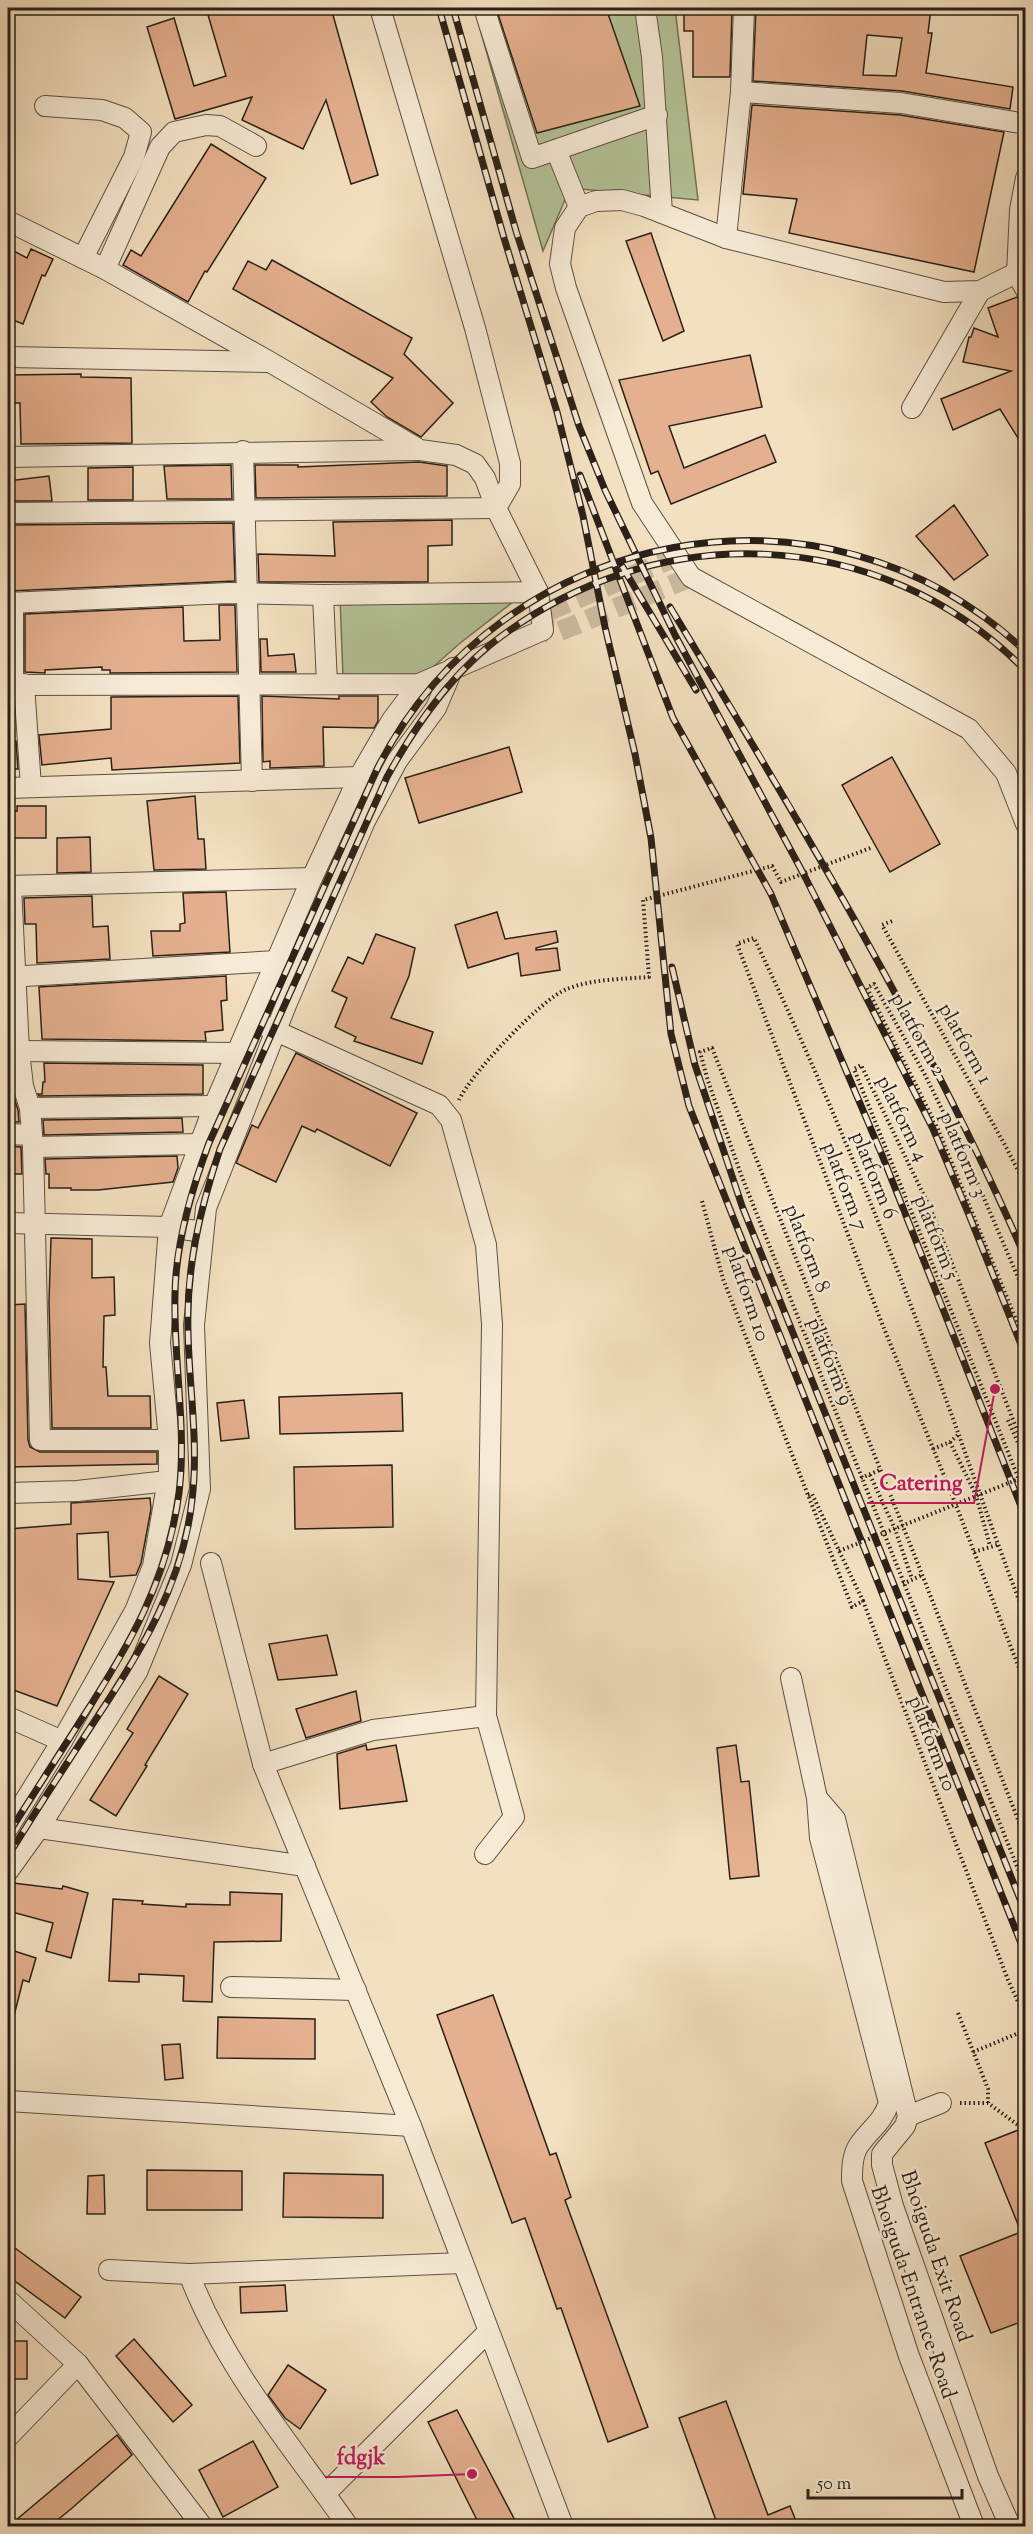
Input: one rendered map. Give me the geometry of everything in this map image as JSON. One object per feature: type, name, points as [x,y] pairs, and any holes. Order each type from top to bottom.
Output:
[{"type":"street","points":[[380,8],[475,328],[510,463],[510,484],[496,508]]},
{"type":"street","points":[[484,8],[532,158],[657,115]]},
{"type":"street","points":[[645,8],[657,115],[662,213]]},
{"type":"street","points":[[726,238],[741,92],[744,8]]},
{"type":"street","points":[[741,92],[901,104],[1026,124]]},
{"type":"street","points":[[45,106],[102,110],[125,118],[141,132],[134,157],[83,258]]},
{"type":"street","points":[[105,269],[160,147],[174,132],[192,126],[220,126],[256,146]]},
{"type":"street","points":[[556,150],[579,207]]},
{"type":"street","points":[[1026,178],[1020,210],[1023,277],[980,291],[944,291],[726,238],[622,200],[596,201],[579,207],[565,228],[560,264],[566,288],[642,503],[691,577],[969,729],[1006,772],[1026,824]]},
{"type":"street","points":[[8,221],[105,269],[420,450]]},
{"type":"street","points":[[912,408],[980,291]]},
{"type":"street","points":[[8,357],[270,362]]},
{"type":"street","points":[[8,457],[243,451],[420,450],[456,455],[474,464],[484,478],[496,508],[538,592],[543,630],[419,684],[15,684]]},
{"type":"street","points":[[243,451],[252,781]]},
{"type":"street","points":[[8,513],[496,508]]},
{"type":"street","points":[[31,787],[15,684],[10,603],[247,593],[323,595],[538,592]]},
{"type":"street","points":[[323,595],[327,684]]},
{"type":"street","points":[[8,1871],[39,1828],[136,1672],[178,1570],[200,1488],[194,1325],[206,1208],[277,1029],[365,821],[397,761],[436,708],[453,668]]},
{"type":"street","points":[[8,1828],[62,1741],[135,1611],[153,1566],[169,1478],[169,1440],[160,1343],[169,1227],[214,1106],[358,777],[392,720],[419,684]]},
{"type":"street","points":[[8,788],[358,777],[386,782]]},
{"type":"street","points":[[169,1440],[40,1440],[33,1141],[30,1108],[15,1086],[19,1051],[11,977],[9,886],[312,878]]},
{"type":"street","points":[[11,977],[277,961],[304,966]]},
{"type":"street","points":[[251,1022],[277,1029],[439,1105],[451,1120],[486,1245],[492,1324],[486,1716],[514,1817],[484,1854]]},
{"type":"street","points":[[19,1051],[238,1053]]},
{"type":"street","points":[[30,1108],[214,1106]]},
{"type":"street","points":[[8,1134],[33,1141],[200,1144]]},
{"type":"street","points":[[8,1223],[169,1227],[203,1232]]},
{"type":"street","points":[[8,1493],[77,1491],[199,1473]]},
{"type":"street","points":[[211,1563],[263,1764],[411,2126],[563,2526]]},
{"type":"street","points":[[153,1566],[178,1570]]},
{"type":"street","points":[[791,1678],[817,1798],[835,1819],[908,2116],[941,2103]]},
{"type":"street","points":[[263,1764],[373,1730],[486,1716]]},
{"type":"street","points":[[8,1717],[62,1741]]},
{"type":"street","name":"Bhoiguda Entrance Road","points":[[817,1798],[820,1838],[889,2103],[884,2117],[858,2145],[853,2159],[852,2181],[909,2356],[974,2526]]},
{"type":"street","points":[[39,1828],[305,1866]]},
{"type":"street","points":[[231,1987],[356,1990]]},
{"type":"street","points":[[8,2101],[411,2126]]},
{"type":"street","name":"Bhoiguda Exit Road","points":[[908,2116],[905,2126],[882,2154],[882,2164],[893,2206],[988,2476],[1010,2526]]},
{"type":"street","points":[[109,2270],[189,2274],[462,2263]]},
{"type":"street","points":[[189,2274],[204,2311],[265,2414],[348,2526]]},
{"type":"street","points":[[8,2300],[78,2364],[202,2526]]},
{"type":"street","points":[[325,2494],[488,2332]]},
{"type":"street","points":[[8,2437],[78,2364]]},
{"type":"path","points":[[451,1120],[465,1087],[478,1070],[559,993],[586,984],[649,977],[643,900],[772,866],[781,882],[873,847]]},
{"type":"path","name":"platform 1","points":[[892,921],[882,925],[1026,1186]]},
{"type":"path","name":"platform 6","points":[[748,941],[754,938],[808,1051],[927,1348],[997,1545],[1026,1618]]},
{"type":"path","name":"platform 7","points":[[748,941],[737,944],[881,1321],[1026,1686]]},
{"type":"path","name":"platform 2","points":[[874,984],[925,1075],[971,1168],[1026,1296]]},
{"type":"path","name":"platform 3","points":[[874,984],[867,988],[937,1126],[1026,1344]]},
{"type":"path","name":"platform 8","points":[[700,1052],[712,1048],[1026,1840]]},
{"type":"path","name":"platform 9","points":[[700,1052],[742,1177],[1026,1889]]},
{"type":"path","name":"platform 4","points":[[861,1065],[931,1210],[1010,1419],[1026,1453]]},
{"type":"path","name":"platform 5","points":[[861,1065],[854,1069],[1026,1497]]},
{"type":"path","name":"platform 10","points":[[702,1201],[723,1279],[810,1494],[852,1607],[863,1601],[1004,1969],[1026,2019]]},
{"type":"path","points":[[995,1422],[1010,1419],[1026,1461]]},
{"type":"path","points":[[933,1449],[950,1442],[958,1435]]},
{"type":"path","points":[[950,1442],[976,1495],[990,1546]]},
{"type":"path","points":[[861,1478],[880,1470]]},
{"type":"path","points":[[870,1475],[895,1529],[912,1579]]},
{"type":"path","points":[[839,1551],[1026,1476]]},
{"type":"path","points":[[810,1494],[863,1601]]},
{"type":"path","points":[[974,1552],[997,1545]]},
{"type":"path","points":[[903,1584],[922,1575]]},
{"type":"path","points":[[958,2013],[988,2089],[988,2103]]},
{"type":"path","points":[[973,2052],[1026,2030]]},
{"type":"path","points":[[941,2103],[988,2103],[1022,2128]]},
{"type":"green space","points":[[474,8],[675,8],[698,200],[570,188],[543,251]]},
{"type":"green space","points":[[340,596],[518,598],[459,644],[423,676],[343,677]]},
{"type":"building","points":[[206,8],[331,8],[378,175],[351,184],[326,100],[303,149],[242,120],[252,97],[175,119],[147,27],[174,18],[194,86],[226,76]]},
{"type":"building","points":[[496,8],[606,8],[640,106],[537,133]]},
{"type":"building","points":[[756,8],[931,8],[928,33],[932,33],[926,73],[1013,87],[1010,109],[902,91],[753,81]],"holes":[[[867,35],[902,38],[896,76],[863,75]]]},
{"type":"building","points":[[684,10],[732,10],[730,77],[693,77],[693,31],[684,31]]},
{"type":"building","points":[[752,105],[900,115],[1004,132],[974,272],[789,233],[797,199],[743,194]]},
{"type":"building","points":[[211,144],[266,178],[207,272],[205,271],[188,302],[123,265],[131,250],[141,256]]},
{"type":"building","points":[[651,233],[684,331],[663,341],[626,241]]},
{"type":"building","points":[[8,248],[27,258],[31,249],[53,259],[45,276],[42,275],[23,324],[8,318]]},
{"type":"building","points":[[272,260],[412,338],[404,354],[453,403],[421,437],[387,417],[371,402],[393,378],[233,289],[248,261],[266,270]]},
{"type":"building","points":[[1017,297],[1026,302],[1026,451],[1000,409],[953,430],[941,399],[1011,371],[963,362],[969,337],[974,328],[998,337],[988,308]]},
{"type":"building","points":[[750,355],[762,407],[669,426],[684,468],[765,435],[776,462],[671,504],[658,471],[651,474],[619,380]]},
{"type":"building","points":[[81,374],[81,377],[131,378],[132,443],[21,444],[20,403],[8,403],[8,375]]},
{"type":"building","points":[[419,462],[447,466],[447,496],[256,498],[255,465],[298,465],[298,467]]},
{"type":"building","points":[[231,465],[232,499],[167,499],[164,466]]},
{"type":"building","points":[[133,467],[133,500],[88,500],[88,468]]},
{"type":"building","points":[[49,476],[52,501],[8,501],[8,481]]},
{"type":"building","points":[[954,505],[988,555],[954,580],[916,536]]},
{"type":"building","points":[[452,520],[452,545],[428,546],[428,582],[259,582],[258,554],[335,556],[333,522]]},
{"type":"building","points":[[233,523],[235,581],[8,591],[8,564],[13,564],[9,525]]},
{"type":"building","points":[[219,605],[235,605],[237,672],[110,673],[110,670],[102,670],[102,667],[45,670],[45,673],[25,672],[25,614],[183,607],[184,641],[220,640]]},
{"type":"building","points":[[260,639],[267,639],[268,656],[294,654],[296,672],[261,672]]},
{"type":"building","points":[[238,696],[240,763],[112,770],[111,758],[42,765],[39,735],[111,729],[111,697]]},
{"type":"building","points":[[262,696],[339,699],[339,696],[378,696],[378,721],[374,728],[323,727],[324,766],[270,768],[270,761],[263,762]]},
{"type":"building","points":[[16,741],[18,769],[8,769],[8,742]]},
{"type":"building","points":[[509,747],[522,792],[419,823],[405,778]]},
{"type":"building","points":[[892,757],[940,844],[890,872],[842,785]]},
{"type":"building","points":[[195,796],[198,839],[204,839],[206,869],[154,870],[147,801]]},
{"type":"building","points":[[17,806],[46,806],[46,838],[8,838],[8,812],[17,811]]},
{"type":"building","points":[[90,837],[91,872],[57,873],[57,838]]},
{"type":"building","points":[[226,892],[230,952],[153,956],[151,931],[180,931],[180,924],[185,923],[183,893]]},
{"type":"building","points":[[92,896],[93,927],[108,926],[110,959],[37,963],[36,924],[25,924],[24,898]]},
{"type":"building","points":[[497,912],[505,939],[556,931],[558,942],[536,948],[536,950],[557,948],[560,970],[521,976],[518,953],[468,968],[455,925]]},
{"type":"building","points":[[376,934],[415,948],[409,976],[391,1018],[433,1032],[422,1064],[354,1041],[356,1037],[335,1027],[347,998],[332,991],[348,957],[363,964]]},
{"type":"building","points":[[226,976],[227,1000],[221,1001],[223,1030],[205,1032],[206,1041],[42,1039],[39,987]]},
{"type":"building","points":[[296,1053],[417,1113],[390,1166],[317,1129],[315,1132],[302,1126],[276,1182],[236,1163],[252,1125],[258,1128]]},
{"type":"building","points":[[44,1063],[203,1065],[203,1094],[39,1096],[38,1094],[42,1094],[43,1082],[45,1082]]},
{"type":"building","points":[[13,1094],[19,1122],[8,1122],[8,1095]]},
{"type":"building","points":[[182,1118],[183,1132],[44,1135],[43,1120]]},
{"type":"building","points":[[8,1146],[21,1147],[22,1174],[8,1174]]},
{"type":"building","points":[[177,1156],[178,1168],[173,1182],[98,1190],[71,1190],[71,1188],[49,1188],[49,1174],[46,1174],[45,1159]]},
{"type":"building","points":[[51,1238],[92,1239],[92,1278],[114,1277],[115,1315],[104,1316],[103,1367],[106,1367],[108,1396],[150,1396],[151,1428],[52,1428],[49,1302]]},
{"type":"building","points":[[25,1304],[30,1447],[40,1452],[157,1452],[157,1464],[8,1467],[8,1305]]},
{"type":"building","points":[[402,1393],[403,1431],[280,1434],[279,1397]]},
{"type":"building","points":[[244,1400],[249,1438],[221,1441],[217,1403]]},
{"type":"building","points":[[392,1465],[393,1527],[295,1529],[294,1467]]},
{"type":"building","points":[[150,1498],[151,1509],[141,1563],[136,1575],[110,1577],[108,1532],[77,1534],[78,1579],[114,1582],[57,1706],[8,1688],[8,1529],[71,1524],[71,1503]]},
{"type":"building","points":[[327,1635],[337,1675],[278,1680],[269,1644]]},
{"type":"building","points":[[159,1676],[188,1694],[116,1816],[90,1800],[133,1733],[127,1729]]},
{"type":"building","points":[[356,1691],[361,1721],[306,1738],[296,1709]]},
{"type":"building","points":[[366,1745],[367,1750],[396,1745],[407,1801],[340,1809],[337,1754]]},
{"type":"building","points":[[736,1745],[741,1782],[749,1781],[759,1876],[730,1879],[717,1748]]},
{"type":"building","points":[[13,1883],[62,1889],[63,1886],[88,1893],[71,1958],[46,1951],[53,1923],[8,1911]]},
{"type":"building","points":[[230,1892],[282,1894],[281,1941],[214,1942],[212,2002],[183,2001],[184,1976],[139,1974],[139,1982],[109,1981],[113,1899],[143,1901],[142,1904],[186,1907],[186,1904],[230,1905]]},
{"type":"building","points":[[8,1949],[36,1958],[29,1982],[23,1980],[14,2016],[8,2016]]},
{"type":"building","points":[[493,1995],[550,2155],[556,2153],[571,2197],[565,2200],[648,2427],[608,2442],[561,2308],[557,2309],[525,2218],[512,2223],[437,2015]]},
{"type":"building","points":[[218,2017],[315,2019],[315,2059],[217,2058]]},
{"type":"building","points":[[180,2044],[183,2078],[165,2080],[162,2045]]},
{"type":"building","points":[[1026,2127],[1026,2320],[991,2333],[960,2256],[1021,2232],[985,2143]]},
{"type":"building","points":[[147,2170],[242,2171],[242,2210],[147,2210]]},
{"type":"building","points":[[284,2173],[383,2175],[383,2218],[283,2217]]},
{"type":"building","points":[[104,2175],[105,2214],[87,2214],[88,2176]]},
{"type":"building","points":[[15,2248],[81,2297],[65,2318],[8,2276],[8,2258]]},
{"type":"building","points":[[285,2285],[287,2311],[241,2313],[240,2287]]},
{"type":"building","points":[[134,2339],[192,2405],[173,2422],[116,2356]]},
{"type":"building","points":[[8,2341],[27,2341],[27,2379],[8,2379]]},
{"type":"building","points":[[288,2365],[326,2390],[300,2429],[285,2418],[268,2395]]},
{"type":"building","points":[[726,2401],[768,2515],[790,2506],[798,2526],[718,2526],[679,2418]]},
{"type":"building","points":[[457,2410],[518,2526],[480,2526],[428,2422]]},
{"type":"building","points":[[117,2435],[132,2455],[71,2509],[50,2526],[9,2526]]},
{"type":"building","points":[[253,2441],[278,2487],[223,2517],[199,2470]]},
{"type":"tunnel","points":[[678,556],[546,612],[543,630],[553,634],[691,577]]},
{"type":"railway","points":[[439,8],[504,238],[557,412],[583,516],[651,838],[671,1034],[689,1106],[1026,1956]]},
{"type":"railway","points":[[453,8],[516,231],[579,426],[605,490],[675,635],[803,873],[933,1129],[1026,1357]]},
{"type":"railway","points":[[580,475],[673,718],[771,894],[882,1155],[1026,1519]]},
{"type":"railway","points":[[8,1834],[115,1666],[144,1612],[165,1556],[179,1493],[181,1468],[181,1418],[175,1318],[178,1255],[196,1180],[209,1143],[378,767],[433,685],[504,620],[585,574],[674,547],[766,541],[858,556],[946,592],[1026,652]]},
{"type":"railway","points":[[8,1856],[143,1644],[169,1589],[187,1531],[192,1500],[194,1458],[188,1332],[189,1285],[196,1239],[213,1171],[220,1149],[387,777],[408,741],[445,690],[490,645],[553,603],[621,574],[692,558],[763,554],[834,564],[903,586],[967,622],[1026,671]]},
{"type":"railway","points":[[622,566],[696,690]]},
{"type":"railway","points":[[670,607],[766,766],[904,1009],[988,1175],[1026,1259]]},
{"type":"railway","points":[[672,967],[695,1065],[742,1206],[1026,1914]]},
{"type":"place","name":"Catering","points":[[995,1389]]},
{"type":"place","name":"fdgjk","points":[[472,2474]]}]
